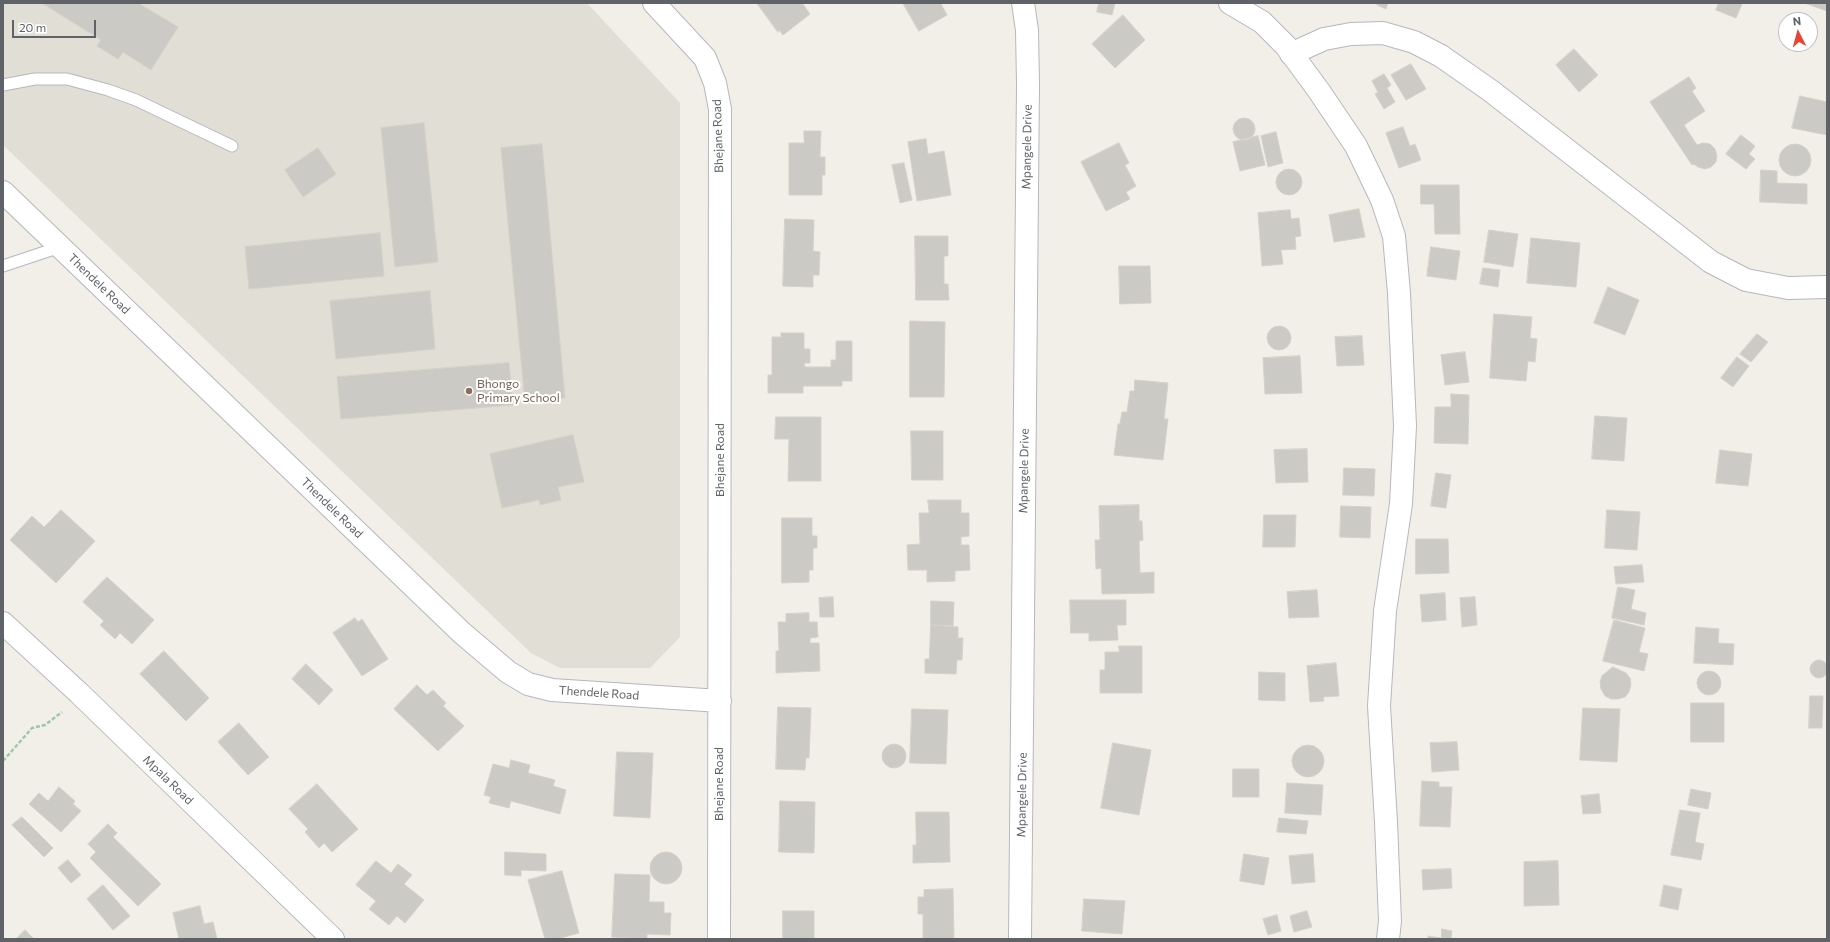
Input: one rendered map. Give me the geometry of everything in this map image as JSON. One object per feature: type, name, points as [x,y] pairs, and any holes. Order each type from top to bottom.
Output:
[{"type":"street","name":"Bhejane Road","points":[[654,3],[705,58],[715,83],[720,109],[719,939]]},
{"type":"street","name":"Mpangele Drive","points":[[1020,939],[1028,92],[1027,30],[1023,3]]},
{"type":"street","points":[[1230,3],[1262,22],[1291,54],[1356,146],[1382,200],[1394,236],[1399,293],[1405,426],[1401,504],[1385,611],[1378,706],[1386,822],[1390,921],[1388,939]]},
{"type":"street","points":[[1291,54],[1324,39],[1351,34],[1383,33],[1414,42],[1441,56],[1491,91],[1711,262],[1746,280],[1788,288],[1827,287]]},
{"type":"street","name":"Thendele Road","points":[[3,192],[462,633],[508,672],[528,684],[552,690],[720,701]]},
{"type":"street","name":"Mpala Road","points":[[3,623],[79,694],[333,939]]},
{"type":"lane","points":[[3,85],[35,79],[67,79],[108,90],[136,100],[232,146]]},
{"type":"lane","points":[[3,266],[60,247]]},
{"type":"path","points":[[3,761],[32,728],[45,725],[61,713],[79,694]]},
{"type":"shaded area","name":"Bhongo Primary School","points":[[3,3],[587,3],[680,103],[680,637],[650,668],[560,668],[531,653],[3,145]]},
{"type":"building","points":[[42,3],[138,3],[178,27],[151,70],[123,52],[118,59],[97,46],[101,40]]},
{"type":"building","points":[[757,3],[802,3],[810,14],[783,35],[779,30],[778,32]]},
{"type":"building","points":[[903,3],[944,3],[941,4],[947,15],[919,31]]},
{"type":"building","points":[[1099,3],[1115,3],[1112,15],[1097,12]]},
{"type":"building","points":[[1378,3],[1388,3],[1386,9],[1377,5]]},
{"type":"building","points":[[1719,3],[1742,4],[1736,18],[1716,10]]},
{"type":"building","points":[[1827,3],[1827,11],[1807,4]]},
{"type":"building","points":[[1123,15],[1145,40],[1115,68],[1092,44]]},
{"type":"building","points":[[1574,49],[1598,75],[1579,92],[1556,65]]},
{"type":"building","points":[[1411,64],[1426,89],[1406,100],[1391,75]]},
{"type":"building","points":[[1384,74],[1391,85],[1387,88],[1395,102],[1384,109],[1375,94],[1378,92],[1372,81]]},
{"type":"building","points":[[1689,77],[1696,88],[1692,91],[1705,111],[1684,125],[1697,145],[1703,143],[1710,144],[1715,149],[1717,156],[1716,162],[1711,167],[1705,169],[1694,164],[1692,165],[1650,102]]},
{"type":"building","points":[[1800,96],[1827,102],[1827,135],[1792,128]]},
{"type":"building","points":[[1244,118],[1248,119],[1254,125],[1254,133],[1248,139],[1244,140],[1240,139],[1234,133],[1233,129],[1234,125],[1240,119]]},
{"type":"building","points":[[424,123],[438,262],[395,267],[381,128]]},
{"type":"building","points":[[1403,127],[1410,146],[1415,144],[1421,160],[1399,168],[1386,133]]},
{"type":"building","points":[[804,131],[821,131],[820,157],[825,157],[825,175],[822,175],[822,195],[789,195],[789,143],[804,143]]},
{"type":"building","points":[[1276,132],[1283,163],[1268,167],[1261,136]]},
{"type":"building","points":[[1741,135],[1755,146],[1749,154],[1755,159],[1746,169],[1726,154]]},
{"type":"building","points":[[1258,136],[1265,165],[1240,171],[1233,142]]},
{"type":"building","points":[[926,139],[928,154],[944,151],[951,195],[917,201],[908,142]]},
{"type":"building","points":[[1119,143],[1129,163],[1125,165],[1136,186],[1126,192],[1130,199],[1106,211],[1081,162]]},
{"type":"building","points":[[542,144],[565,398],[525,402],[501,148]]},
{"type":"building","points":[[1795,144],[1806,149],[1811,160],[1806,171],[1795,176],[1784,171],[1779,160],[1784,149]]},
{"type":"building","points":[[318,148],[336,174],[303,197],[285,170]]},
{"type":"building","points":[[904,163],[912,200],[900,203],[892,165]]},
{"type":"building","points":[[1289,169],[1298,173],[1302,182],[1298,191],[1289,195],[1280,191],[1276,182],[1280,173]]},
{"type":"building","points":[[1761,170],[1777,171],[1777,183],[1807,184],[1807,204],[1760,202]]},
{"type":"building","points":[[1421,185],[1459,185],[1460,234],[1435,234],[1434,204],[1421,204]]},
{"type":"building","points":[[1359,209],[1365,237],[1334,242],[1329,215]]},
{"type":"building","points":[[1290,210],[1291,219],[1299,218],[1301,236],[1295,237],[1296,249],[1281,250],[1283,264],[1262,266],[1258,213]]},
{"type":"building","points":[[785,219],[814,220],[813,251],[820,252],[819,275],[813,275],[813,287],[783,286]]},
{"type":"building","points":[[1489,230],[1518,234],[1513,267],[1484,262]]},
{"type":"building","points":[[380,233],[384,276],[249,289],[245,247]]},
{"type":"building","points":[[915,236],[948,236],[948,256],[944,256],[944,284],[948,284],[949,300],[916,300]]},
{"type":"building","points":[[1531,238],[1580,243],[1576,287],[1527,283]]},
{"type":"building","points":[[1431,247],[1460,251],[1456,280],[1427,276]]},
{"type":"building","points":[[1119,266],[1150,266],[1151,303],[1120,304]]},
{"type":"building","points":[[1483,268],[1500,270],[1498,287],[1480,284]]},
{"type":"building","points":[[1608,287],[1639,300],[1625,335],[1594,323]]},
{"type":"building","points":[[430,291],[435,349],[336,359],[330,301]]},
{"type":"building","points":[[1494,314],[1532,317],[1530,338],[1537,339],[1535,362],[1528,361],[1526,381],[1490,378]]},
{"type":"building","points":[[910,321],[945,322],[944,397],[910,397]]},
{"type":"building","points":[[1279,326],[1288,329],[1291,338],[1288,347],[1279,350],[1270,347],[1267,338],[1270,329]]},
{"type":"building","points":[[781,333],[804,333],[804,349],[810,349],[810,363],[804,363],[805,367],[831,367],[831,360],[836,360],[836,341],[852,341],[852,381],[842,381],[842,386],[803,386],[803,393],[768,393],[768,375],[772,375],[772,337],[781,337]]},
{"type":"building","points":[[1757,334],[1768,342],[1751,362],[1740,354]]},
{"type":"building","points":[[1362,336],[1364,365],[1337,366],[1335,337]]},
{"type":"building","points":[[1465,352],[1469,382],[1445,385],[1441,355]]},
{"type":"building","points":[[1300,356],[1302,393],[1265,394],[1263,358]]},
{"type":"building","points":[[1737,357],[1749,366],[1733,387],[1721,378]]},
{"type":"building","points":[[509,363],[513,405],[341,419],[337,377]]},
{"type":"building","points":[[1135,380],[1168,383],[1164,419],[1168,419],[1163,460],[1114,455],[1118,424],[1120,424],[1122,412],[1127,412],[1130,391],[1134,391]]},
{"type":"building","points":[[1451,394],[1469,395],[1468,444],[1434,443],[1435,407],[1451,407]]},
{"type":"building","points":[[1595,416],[1627,418],[1624,461],[1592,459]]},
{"type":"building","points":[[776,417],[821,417],[821,481],[788,481],[789,439],[775,439]]},
{"type":"building","points":[[911,431],[943,431],[943,480],[912,480]]},
{"type":"building","points":[[573,435],[584,482],[558,487],[561,500],[540,505],[539,500],[502,508],[490,454]]},
{"type":"building","points":[[1307,449],[1308,482],[1276,483],[1274,450]]},
{"type":"building","points":[[1720,450],[1752,454],[1748,486],[1716,483]]},
{"type":"building","points":[[1344,468],[1375,469],[1374,496],[1343,495]]},
{"type":"building","points":[[1436,473],[1451,475],[1446,508],[1431,506]]},
{"type":"building","points":[[928,500],[961,500],[961,513],[969,513],[969,536],[961,537],[961,545],[969,545],[970,570],[955,571],[955,581],[927,582],[927,570],[908,570],[907,545],[920,544],[919,513],[929,513]]},
{"type":"building","points":[[1139,505],[1139,521],[1142,521],[1143,540],[1139,541],[1140,573],[1154,572],[1154,593],[1102,594],[1101,568],[1096,569],[1095,540],[1100,540],[1099,506]]},
{"type":"building","points":[[1341,506],[1371,507],[1370,538],[1340,537]]},
{"type":"building","points":[[61,510],[95,541],[56,583],[10,540],[32,516],[44,527]]},
{"type":"building","points":[[1607,510],[1640,512],[1637,550],[1605,548]]},
{"type":"building","points":[[1264,515],[1296,515],[1295,547],[1263,547]]},
{"type":"building","points":[[782,518],[812,518],[812,536],[817,536],[817,548],[813,548],[813,570],[809,570],[809,582],[782,583]]},
{"type":"building","points":[[1416,539],[1448,539],[1449,573],[1416,574]]},
{"type":"building","points":[[1642,565],[1644,582],[1616,584],[1614,567]]},
{"type":"building","points":[[107,577],[154,620],[132,644],[120,633],[115,639],[100,625],[104,621],[83,602]]},
{"type":"building","points":[[1618,587],[1635,590],[1631,609],[1646,613],[1644,625],[1612,618]]},
{"type":"building","points":[[1317,590],[1319,617],[1289,618],[1287,592]]},
{"type":"building","points":[[1445,593],[1446,620],[1422,622],[1420,595]]},
{"type":"building","points":[[833,597],[834,617],[820,617],[819,598]]},
{"type":"building","points":[[1475,597],[1477,625],[1462,627],[1460,598]]},
{"type":"building","points":[[1070,600],[1126,600],[1126,625],[1117,625],[1118,640],[1089,641],[1089,633],[1071,633]]},
{"type":"building","points":[[931,601],[954,602],[953,626],[931,625]]},
{"type":"building","points":[[809,613],[809,622],[817,622],[818,637],[810,638],[810,643],[819,643],[820,671],[776,673],[776,651],[779,651],[778,622],[786,622],[786,614]]},
{"type":"building","points":[[355,618],[358,622],[362,619],[388,659],[362,676],[333,633]]},
{"type":"building","points":[[1614,620],[1645,628],[1639,652],[1648,654],[1644,671],[1603,661]]},
{"type":"building","points":[[931,625],[958,627],[958,638],[963,638],[962,660],[957,660],[956,674],[925,673],[925,659],[929,659]]},
{"type":"building","points":[[1696,627],[1719,629],[1718,643],[1734,644],[1733,665],[1694,663]]},
{"type":"building","points":[[1119,646],[1142,646],[1142,693],[1100,693],[1100,670],[1105,670],[1105,652],[1119,652]]},
{"type":"building","points":[[164,651],[209,698],[186,721],[140,674]]},
{"type":"building","points":[[1819,660],[1825,663],[1828,669],[1825,675],[1819,678],[1813,675],[1810,669],[1813,663]]},
{"type":"building","points":[[1336,663],[1339,696],[1323,697],[1324,701],[1310,702],[1307,666]]},
{"type":"building","points":[[306,664],[333,690],[319,705],[292,679]]},
{"type":"building","points":[[1613,667],[1626,673],[1630,678],[1631,685],[1629,692],[1625,697],[1618,699],[1611,699],[1605,696],[1601,689],[1600,682],[1602,676]]},
{"type":"building","points":[[1709,671],[1718,674],[1721,683],[1718,692],[1709,695],[1700,692],[1697,683],[1700,674]]},
{"type":"building","points":[[1259,672],[1285,673],[1285,701],[1259,700]]},
{"type":"building","points":[[417,685],[427,695],[433,690],[446,703],[443,706],[464,726],[438,751],[394,709]]},
{"type":"building","points":[[1810,696],[1823,696],[1822,728],[1809,728]]},
{"type":"building","points":[[1691,703],[1724,703],[1724,742],[1691,742]]},
{"type":"building","points":[[778,707],[811,708],[809,758],[806,758],[805,770],[776,769]]},
{"type":"building","points":[[1583,708],[1620,709],[1617,762],[1580,760]]},
{"type":"building","points":[[912,709],[948,710],[946,764],[910,763]]},
{"type":"building","points":[[239,723],[269,757],[248,775],[218,742]]},
{"type":"building","points":[[1457,742],[1459,770],[1432,772],[1430,743]]},
{"type":"building","points":[[1113,743],[1151,750],[1139,815],[1101,808]]},
{"type":"building","points":[[894,744],[903,747],[906,756],[903,765],[894,768],[885,765],[882,756],[885,747]]},
{"type":"building","points":[[1305,745],[1311,745],[1320,749],[1324,761],[1320,773],[1311,777],[1305,777],[1296,773],[1292,764],[1292,758],[1296,749]]},
{"type":"building","points":[[617,752],[653,753],[650,818],[614,816]]},
{"type":"building","points":[[511,760],[530,765],[528,773],[555,780],[553,786],[566,790],[560,814],[511,801],[509,808],[489,803],[491,797],[484,795],[493,764],[509,768]]},
{"type":"building","points":[[1233,769],[1259,769],[1259,797],[1233,797]]},
{"type":"building","points":[[1422,781],[1439,782],[1439,787],[1452,787],[1450,827],[1420,826]]},
{"type":"building","points":[[1287,783],[1323,785],[1321,815],[1285,813]]},
{"type":"building","points":[[317,784],[358,829],[332,852],[324,843],[319,848],[305,832],[308,829],[289,809]]},
{"type":"building","points":[[59,787],[75,801],[73,804],[81,811],[61,832],[29,804],[39,793],[48,801]]},
{"type":"building","points":[[1691,789],[1711,793],[1708,809],[1688,805]]},
{"type":"building","points":[[1599,794],[1601,813],[1583,814],[1581,796]]},
{"type":"building","points":[[780,801],[815,802],[814,853],[779,852]]},
{"type":"building","points":[[1680,810],[1700,813],[1695,842],[1704,844],[1701,860],[1671,855]]},
{"type":"building","points":[[916,812],[949,812],[950,862],[913,863],[913,845],[916,845]]},
{"type":"building","points":[[22,817],[53,848],[44,857],[12,825]]},
{"type":"building","points":[[1279,818],[1308,821],[1306,834],[1277,832]]},
{"type":"building","points":[[108,824],[117,833],[113,837],[161,884],[138,906],[90,858],[96,852],[88,844]]},
{"type":"building","points":[[505,852],[546,854],[546,871],[521,870],[521,876],[505,875]]},
{"type":"building","points":[[663,852],[669,852],[679,859],[682,868],[681,874],[675,881],[669,884],[663,884],[653,877],[650,871],[650,865],[657,855]]},
{"type":"building","points":[[1244,854],[1269,858],[1264,885],[1240,881]]},
{"type":"building","points":[[1313,854],[1315,882],[1292,884],[1289,856]]},
{"type":"building","points":[[68,860],[81,875],[71,883],[58,868]]},
{"type":"building","points":[[376,861],[391,873],[398,864],[412,875],[404,884],[424,900],[405,923],[397,916],[389,925],[369,909],[376,901],[356,885]]},
{"type":"building","points":[[1558,861],[1559,905],[1524,906],[1524,862]]},
{"type":"building","points":[[1451,869],[1452,888],[1423,890],[1422,870]]},
{"type":"building","points":[[562,871],[579,933],[557,939],[545,939],[528,880]]},
{"type":"building","points":[[615,874],[650,875],[649,902],[664,902],[664,913],[671,913],[670,935],[647,934],[647,939],[612,937]]},
{"type":"building","points":[[103,885],[130,916],[113,930],[87,899]]},
{"type":"building","points":[[1664,885],[1682,889],[1678,910],[1660,906]]},
{"type":"building","points":[[953,889],[954,939],[923,939],[923,914],[918,914],[918,897],[924,897],[924,890]]},
{"type":"building","points":[[1084,899],[1125,901],[1122,934],[1082,931]]},
{"type":"building","points":[[200,906],[204,924],[213,922],[217,939],[179,939],[173,913]]},
{"type":"building","points":[[783,911],[814,911],[814,939],[783,939]]},
{"type":"building","points":[[1307,911],[1312,927],[1294,932],[1290,916]]},
{"type":"building","points":[[1277,915],[1281,931],[1268,935],[1263,919]]},
{"type":"building","points":[[1442,929],[1452,931],[1451,939],[1428,939],[1428,936],[1441,938]]},
{"type":"building","points":[[25,930],[34,939],[16,939]]},
{"type":"place","name":"Bhongo Primary School","points":[[469,391]]}]
